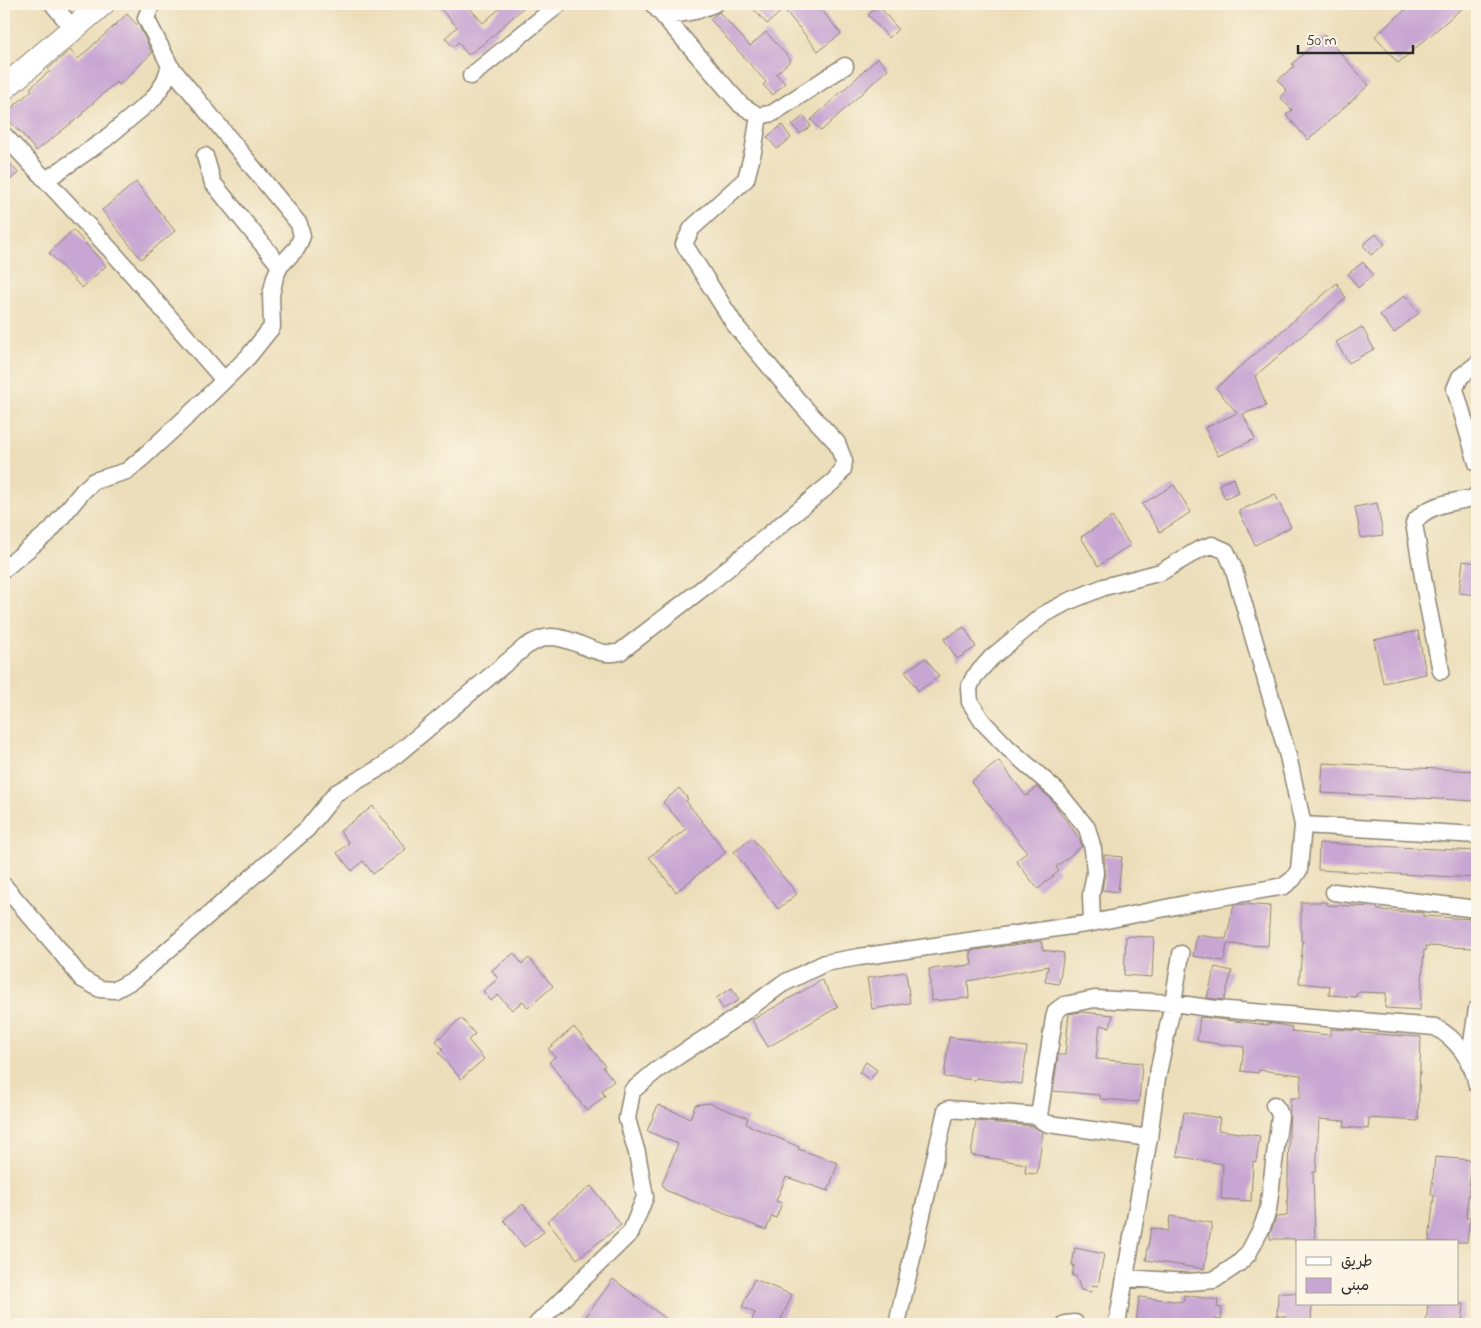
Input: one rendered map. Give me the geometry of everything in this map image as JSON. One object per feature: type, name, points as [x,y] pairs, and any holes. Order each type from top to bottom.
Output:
[{"type":"main road","points":[[4,88],[102,4]]},
{"type":"street","points":[[53,4],[73,29]]},
{"type":"street","points":[[4,569],[50,532],[83,491],[94,481],[127,471],[193,411],[248,357],[272,327],[274,277],[280,266],[297,248],[302,236],[299,224],[170,66],[146,18],[151,6],[154,4]]},
{"type":"street","points":[[471,76],[559,4]]},
{"type":"street","points":[[653,4],[741,105],[759,116],[772,113],[845,66]]},
{"type":"street","points":[[664,17],[695,11],[714,4]]},
{"type":"street","points":[[46,180],[104,140],[153,100],[164,83],[170,66]]},
{"type":"street","points":[[4,886],[82,979],[100,989],[115,990],[135,979],[307,829],[336,793],[383,766],[525,647],[537,640],[550,636],[576,642],[605,654],[620,652],[723,572],[835,480],[843,468],[844,461],[837,443],[800,403],[736,325],[684,244],[692,228],[746,179],[759,116]]},
{"type":"street","points":[[4,135],[117,257],[224,380]]},
{"type":"street","points":[[206,156],[213,183],[280,266]]},
{"type":"street","points":[[1477,364],[1460,377],[1455,389],[1477,463]]},
{"type":"street","points":[[1441,671],[1414,523],[1420,514],[1436,507],[1474,498],[1477,494]]},
{"type":"street","points":[[537,1324],[632,1232],[645,1197],[627,1119],[632,1092],[657,1070],[737,1017],[782,984],[825,963],[1092,923],[1284,886],[1293,880],[1299,870],[1303,825],[1288,756],[1233,567],[1226,551],[1212,545],[1200,549],[1162,572],[1104,587],[1067,602],[1042,615],[991,658],[974,677],[969,688],[970,702],[982,722],[1008,748],[1057,791],[1087,828],[1093,849],[1094,873],[1090,896],[1092,923]]},
{"type":"street","points":[[1303,825],[1477,835]]},
{"type":"street","points":[[1334,892],[1477,909]]},
{"type":"street","points":[[1118,1324],[1157,1078],[1181,954]]},
{"type":"street","points":[[1149,1138],[1042,1122],[1039,1116],[1054,1018],[1060,1007],[1095,999],[1173,1003],[1216,1010],[1436,1027],[1445,1032],[1458,1044],[1469,1063],[1477,1085]]},
{"type":"street","points":[[1469,1063],[1477,1009]]},
{"type":"street","points":[[1125,1278],[1189,1282],[1214,1280],[1238,1264],[1248,1254],[1257,1240],[1268,1210],[1280,1116],[1274,1105]]},
{"type":"street","points":[[897,1324],[946,1110],[949,1108],[1039,1116]]},
{"type":"building","points":[[436,4],[466,4],[483,23],[505,4],[527,4],[487,41],[468,55],[458,42],[453,47],[445,38],[457,27]]},
{"type":"building","points":[[749,4],[817,4],[841,34],[818,51],[784,9],[767,24]]},
{"type":"building","points":[[1412,4],[1467,4],[1398,63],[1375,36]]},
{"type":"building","points":[[878,5],[898,29],[889,38],[868,15]]},
{"type":"building","points":[[719,12],[750,46],[766,32],[791,60],[776,74],[785,83],[773,95],[763,85],[766,82],[710,19]]},
{"type":"building","points":[[127,14],[140,28],[152,53],[119,85],[116,82],[83,114],[36,151],[5,114],[32,90],[30,88],[50,71],[48,69],[70,50],[78,59]]},
{"type":"building","points":[[1324,35],[1369,85],[1308,140],[1286,115],[1292,110],[1280,97],[1287,91],[1278,80],[1294,66],[1292,64]]},
{"type":"building","points":[[878,58],[888,69],[821,131],[811,120]]},
{"type":"building","points":[[804,116],[811,126],[800,134],[792,125]]},
{"type":"building","points":[[782,125],[791,138],[777,149],[767,137]]},
{"type":"building","points":[[4,156],[18,173],[4,185]]},
{"type":"building","points":[[136,182],[175,231],[141,259],[102,210]]},
{"type":"building","points":[[73,230],[106,266],[82,288],[49,253]]},
{"type":"building","points":[[1376,234],[1385,244],[1371,255],[1363,245]]},
{"type":"building","points":[[1363,262],[1373,275],[1358,288],[1348,274]]},
{"type":"building","points":[[1337,283],[1346,298],[1255,376],[1266,406],[1243,414],[1255,439],[1218,456],[1205,428],[1237,413],[1216,388]]},
{"type":"building","points":[[1405,295],[1419,313],[1394,333],[1380,315]]},
{"type":"building","points":[[1362,327],[1374,349],[1349,363],[1336,342]]},
{"type":"building","points":[[1234,478],[1239,493],[1225,499],[1219,484]]},
{"type":"building","points":[[1174,485],[1191,512],[1160,532],[1142,504]]},
{"type":"building","points":[[1275,494],[1291,527],[1255,545],[1239,511]]},
{"type":"building","points":[[1377,503],[1383,535],[1361,538],[1355,507]]},
{"type":"building","points":[[1112,517],[1130,545],[1098,566],[1081,537]]},
{"type":"building","points":[[1463,561],[1477,563],[1477,595],[1459,593]]},
{"type":"building","points":[[964,627],[976,647],[957,659],[944,639]]},
{"type":"building","points":[[1418,631],[1426,674],[1383,683],[1374,640]]},
{"type":"building","points":[[926,658],[939,677],[918,691],[905,671]]},
{"type":"building","points":[[999,761],[1026,796],[1037,787],[1050,798],[1079,838],[1082,846],[1056,867],[1059,871],[1038,889],[1016,861],[1027,852],[971,782]]},
{"type":"building","points":[[1323,763],[1477,771],[1477,801],[1321,793]]},
{"type":"building","points":[[679,788],[688,799],[686,801],[726,852],[676,892],[649,857],[686,829],[663,802]]},
{"type":"building","points":[[373,806],[406,849],[373,874],[363,861],[352,871],[337,853],[349,843],[340,831]]},
{"type":"building","points":[[752,838],[797,894],[778,909],[734,852]]},
{"type":"building","points":[[1319,843],[1477,851],[1477,878],[1318,870]]},
{"type":"building","points":[[1104,855],[1122,857],[1118,892],[1102,890],[1105,872]]},
{"type":"building","points":[[1301,902],[1327,902],[1327,905],[1377,907],[1378,910],[1423,913],[1423,916],[1473,919],[1473,948],[1426,946],[1427,950],[1424,950],[1420,1010],[1385,1008],[1386,993],[1357,992],[1356,997],[1329,995],[1330,986],[1299,983],[1303,941],[1301,941]]},
{"type":"building","points":[[1234,905],[1270,906],[1268,946],[1227,944],[1224,961],[1193,956],[1197,935],[1226,939]]},
{"type":"building","points":[[1126,936],[1154,937],[1152,977],[1124,975]]},
{"type":"building","points":[[1041,941],[1043,950],[1064,953],[1059,984],[1045,982],[1048,966],[968,981],[969,998],[931,1001],[929,969],[972,965],[970,951]]},
{"type":"building","points":[[514,953],[522,964],[529,958],[553,986],[528,1008],[523,1001],[512,1010],[498,995],[491,1001],[483,991],[498,979],[492,970]]},
{"type":"building","points":[[1215,967],[1232,971],[1224,1000],[1207,998]]},
{"type":"building","points":[[906,972],[910,1003],[872,1009],[867,978]]},
{"type":"building","points":[[822,980],[838,1007],[768,1047],[752,1020]]},
{"type":"building","points":[[732,988],[739,1000],[723,1009],[716,998]]},
{"type":"building","points":[[1081,1012],[1113,1015],[1110,1027],[1100,1025],[1096,1059],[1142,1063],[1139,1102],[1100,1099],[1100,1095],[1053,1091],[1058,1055],[1065,1055],[1069,1014]]},
{"type":"building","points":[[1200,1017],[1268,1025],[1268,1023],[1292,1027],[1291,1031],[1330,1035],[1331,1029],[1421,1037],[1418,1121],[1369,1118],[1368,1129],[1344,1127],[1345,1121],[1319,1119],[1316,1172],[1313,1172],[1315,1240],[1296,1240],[1295,1242],[1295,1239],[1270,1239],[1270,1233],[1276,1217],[1287,1216],[1290,1098],[1300,1098],[1301,1075],[1259,1070],[1258,1073],[1241,1071],[1244,1047],[1197,1041]]},
{"type":"building","points":[[461,1018],[475,1034],[468,1040],[484,1059],[461,1079],[439,1053],[443,1049],[436,1041]]},
{"type":"building","points":[[574,1027],[605,1065],[603,1067],[614,1081],[601,1091],[605,1096],[587,1111],[549,1062],[555,1057],[548,1049]]},
{"type":"building","points":[[949,1037],[1027,1047],[1022,1084],[976,1078],[975,1080],[944,1077]]},
{"type":"building","points":[[866,1062],[877,1070],[870,1080],[859,1072]]},
{"type":"building","points":[[709,1103],[748,1118],[746,1124],[799,1147],[798,1149],[838,1163],[828,1191],[786,1177],[776,1201],[782,1203],[776,1218],[772,1216],[766,1230],[665,1190],[662,1184],[678,1144],[647,1131],[658,1105],[690,1118],[695,1105]]},
{"type":"building","points":[[1184,1112],[1220,1118],[1218,1130],[1260,1136],[1256,1162],[1253,1161],[1251,1201],[1221,1199],[1223,1164],[1177,1156]]},
{"type":"building","points":[[976,1121],[1033,1126],[1043,1132],[1037,1174],[1025,1173],[1026,1164],[971,1155]]},
{"type":"building","points":[[1435,1157],[1472,1160],[1466,1218],[1470,1218],[1467,1242],[1458,1242],[1458,1240],[1429,1240],[1434,1195],[1431,1195]]},
{"type":"building","points":[[591,1186],[621,1225],[577,1259],[547,1221]]},
{"type":"building","points":[[523,1204],[544,1232],[524,1247],[504,1220]]},
{"type":"building","points":[[1170,1216],[1212,1223],[1204,1269],[1146,1260],[1151,1228],[1168,1231]]},
{"type":"building","points":[[1075,1248],[1104,1254],[1098,1286],[1092,1285],[1091,1292],[1081,1290],[1076,1276],[1072,1276]]},
{"type":"building","points":[[613,1279],[673,1324],[591,1324],[584,1319]]},
{"type":"building","points":[[754,1279],[792,1295],[779,1324],[750,1324],[755,1313],[742,1307]]},
{"type":"building","points":[[1278,1293],[1296,1293],[1296,1306],[1312,1306],[1311,1324],[1285,1324],[1285,1316],[1277,1316]]},
{"type":"building","points":[[1184,1295],[1218,1300],[1217,1307],[1222,1308],[1221,1320],[1215,1319],[1215,1324],[1136,1324],[1139,1297],[1183,1302]]},
{"type":"building","points":[[1458,1304],[1464,1304],[1462,1324],[1426,1324],[1428,1306],[1458,1306]]}]
